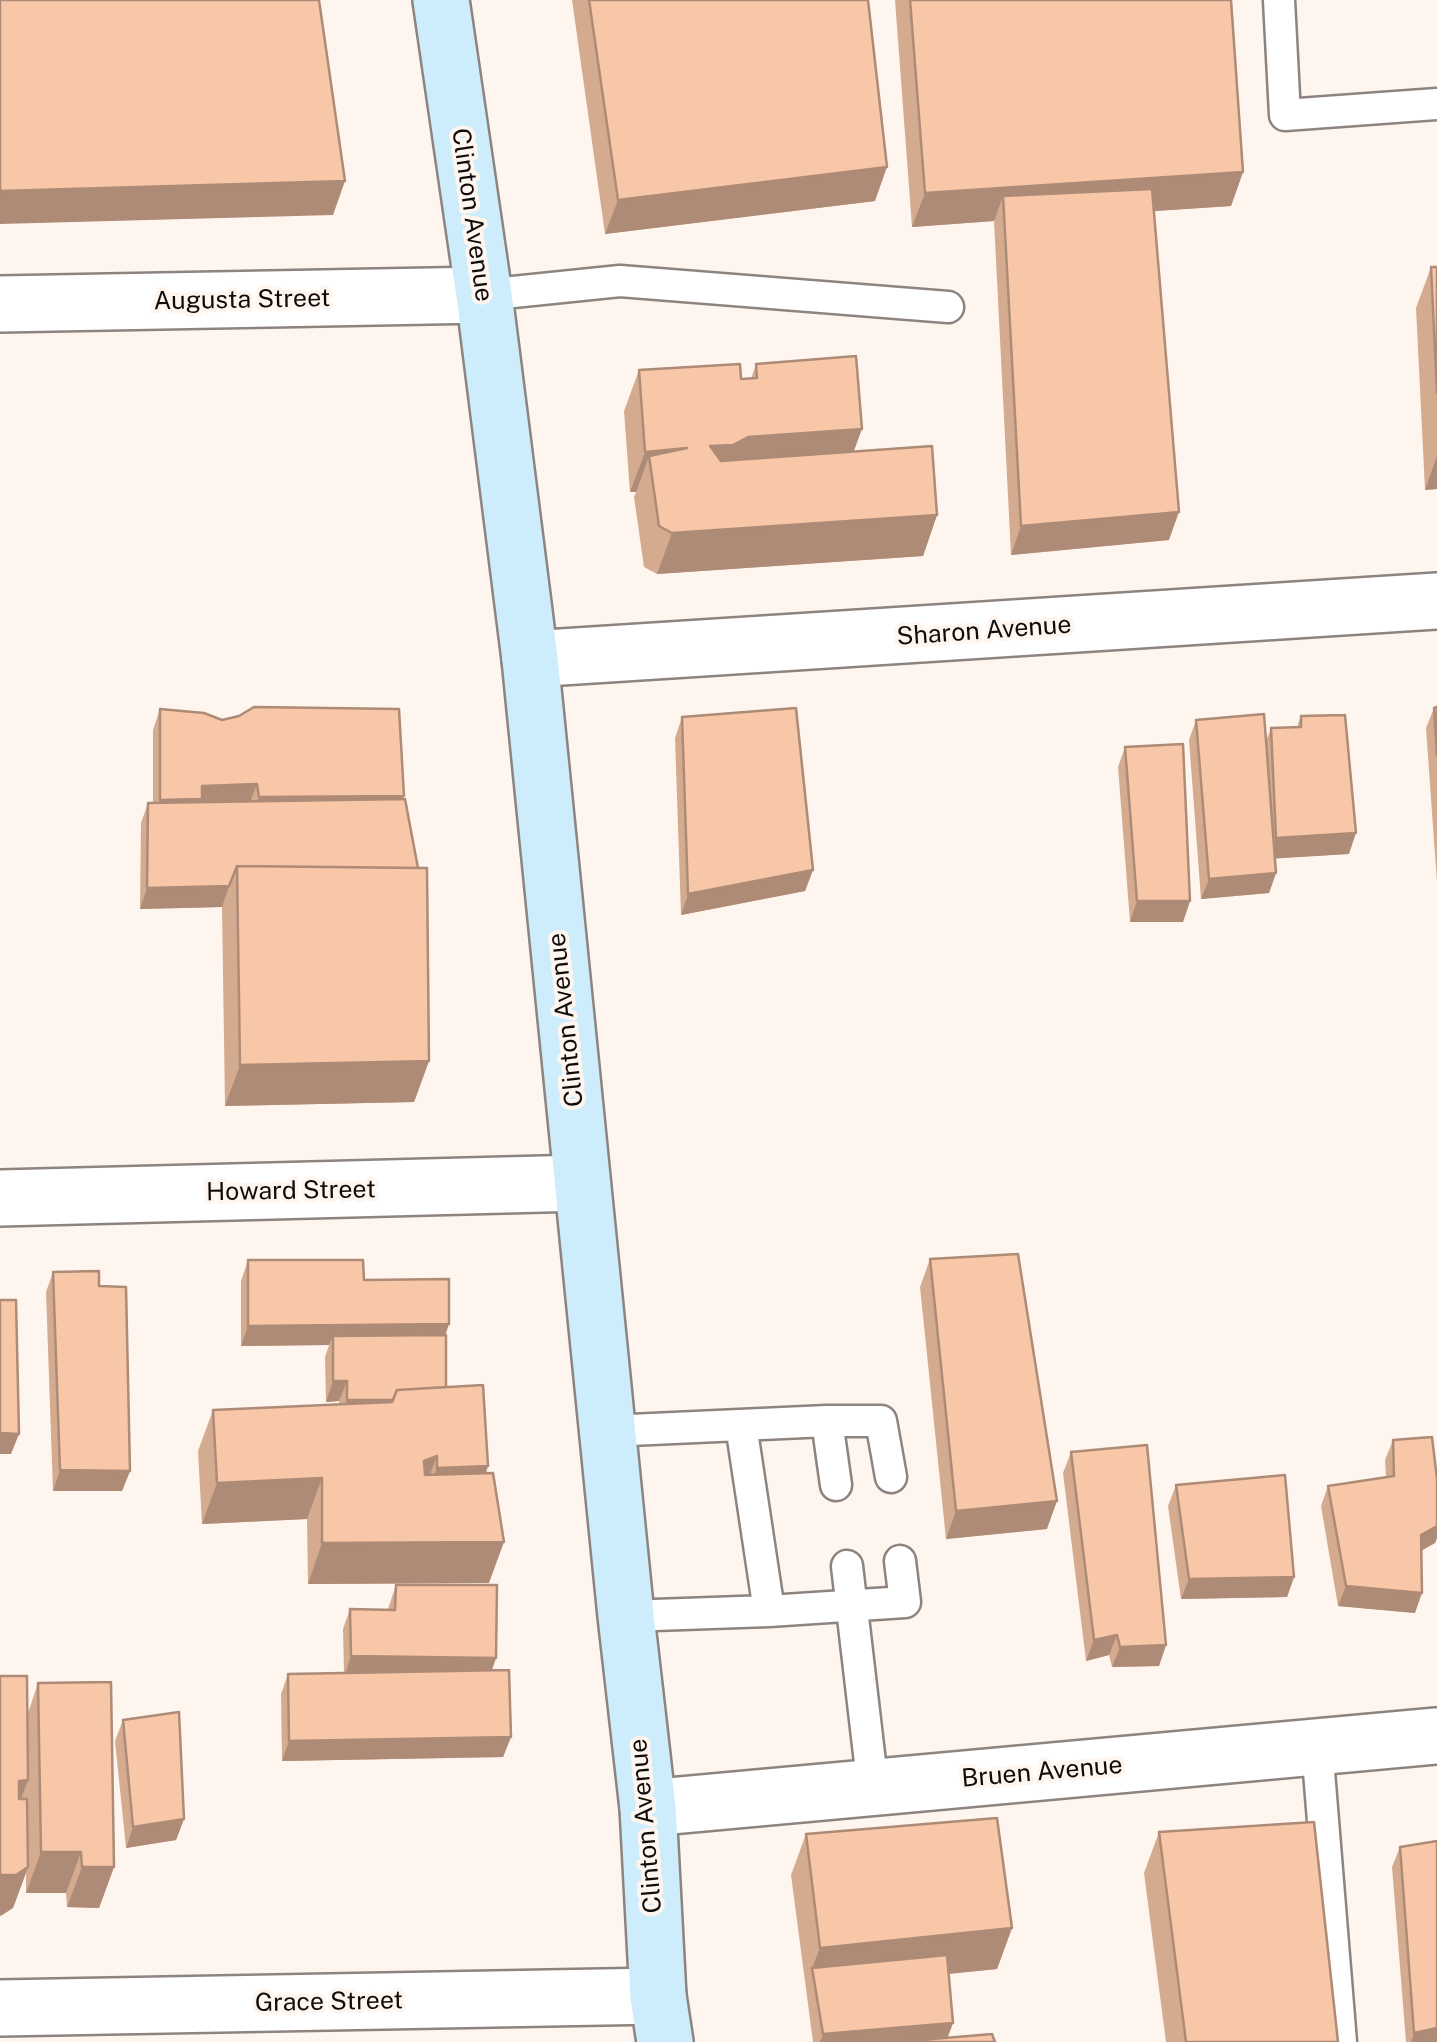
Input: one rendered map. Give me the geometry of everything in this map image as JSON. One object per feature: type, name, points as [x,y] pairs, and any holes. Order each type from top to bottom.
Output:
[{"type":"main road","name":"Clinton Avenue","points":[[441,0],[484,295],[530,659],[648,1808],[662,2019]]},
{"type":"street","name":"Augusta Street","points":[[0,304],[484,295]]},
{"type":"street","name":"Sharon Avenue","points":[[530,659],[1437,602]]},
{"type":"street","name":"Howard Street","points":[[0,1198],[582,1183]]},
{"type":"street","name":"Bruen Avenue","points":[[648,1808],[1437,1736]]},
{"type":"street","name":"Grace Street","points":[[0,2008],[662,2019]]},
{"type":"lane","points":[[1279,0],[1284,115],[1437,104]]},
{"type":"lane","points":[[484,295],[620,281],[948,307]]},
{"type":"lane","points":[[827,1421],[836,1485]]},
{"type":"lane","points":[[608,1431],[881,1421],[891,1477]]},
{"type":"lane","points":[[742,1425],[769,1612]]},
{"type":"lane","points":[[626,1616],[769,1612],[905,1602],[900,1561]]},
{"type":"lane","points":[[847,1566],[873,1788]]},
{"type":"lane","points":[[1317,1747],[1341,2042]]},
{"type":"building","points":[[0,0],[319,0],[345,181],[0,191]]},
{"type":"building","points":[[589,0],[868,0],[887,167],[618,200]]},
{"type":"building","points":[[910,0],[1231,0],[1243,172],[925,193]]},
{"type":"building","points":[[1152,189],[1179,512],[1021,526],[1003,196]]},
{"type":"building","points":[[1431,267],[1437,267],[1437,393]]},
{"type":"building","points":[[856,356],[862,429],[748,437],[733,445],[710,446],[721,461],[932,446],[937,515],[672,533],[659,526],[649,456],[687,448],[645,452],[639,370],[740,364],[741,379],[757,378],[756,364]]},
{"type":"building","points":[[254,707],[399,709],[404,796],[259,797],[257,784],[202,786],[202,799],[160,800],[160,709],[204,713],[222,720]]},
{"type":"building","points":[[1437,707],[1437,756],[1434,708]]},
{"type":"building","points":[[796,708],[813,870],[688,894],[682,717]]},
{"type":"building","points":[[1264,714],[1276,873],[1209,879],[1196,720]]},
{"type":"building","points":[[1345,715],[1356,833],[1276,838],[1271,728],[1301,727],[1301,716]]},
{"type":"building","points":[[1183,744],[1190,901],[1137,901],[1125,747]]},
{"type":"building","points":[[405,799],[418,868],[237,866],[229,886],[147,888],[148,803]]},
{"type":"building","points":[[237,866],[427,868],[429,1061],[240,1065]]},
{"type":"building","points":[[1018,1254],[1057,1501],[956,1511],[930,1259]]},
{"type":"building","points":[[248,1260],[363,1260],[364,1280],[449,1279],[449,1324],[248,1326]]},
{"type":"building","points":[[99,1271],[99,1286],[126,1287],[130,1471],[60,1470],[53,1272]]},
{"type":"building","points":[[0,1300],[16,1300],[19,1434],[0,1433]]},
{"type":"building","points":[[446,1335],[446,1387],[397,1390],[393,1400],[347,1400],[347,1381],[333,1381],[333,1336]]},
{"type":"building","points":[[483,1385],[488,1466],[437,1468],[437,1456],[424,1461],[425,1475],[493,1473],[504,1542],[322,1543],[322,1478],[217,1483],[213,1410],[392,1402],[397,1390]]},
{"type":"building","points":[[1432,1437],[1437,1526],[1421,1535],[1422,1593],[1346,1586],[1328,1486],[1394,1476],[1393,1440]]},
{"type":"building","points":[[1147,1445],[1166,1645],[1120,1647],[1117,1635],[1094,1640],[1071,1452]]},
{"type":"building","points":[[1285,1475],[1294,1577],[1189,1579],[1176,1485]]},
{"type":"building","points":[[396,1585],[497,1585],[496,1658],[351,1656],[350,1609],[395,1610]]},
{"type":"building","points":[[509,1670],[511,1737],[289,1741],[288,1674]]},
{"type":"building","points":[[0,1676],[27,1676],[28,1780],[19,1781],[19,1799],[27,1799],[28,1867],[16,1875],[0,1875]]},
{"type":"building","points":[[111,1682],[114,1867],[82,1867],[81,1852],[41,1852],[38,1683]]},
{"type":"building","points":[[179,1712],[184,1819],[133,1827],[123,1720]]},
{"type":"building","points":[[997,1818],[1012,1928],[820,1948],[806,1834]]},
{"type":"building","points":[[1314,1822],[1338,2042],[1186,2042],[1159,1832]]},
{"type":"building","points":[[1437,1841],[1437,2028],[1414,2033],[1400,1847]]},
{"type":"building","points":[[947,1955],[953,2023],[823,2034],[812,1968]]},
{"type":"building","points":[[992,2034],[995,2042],[897,2042]]}]
